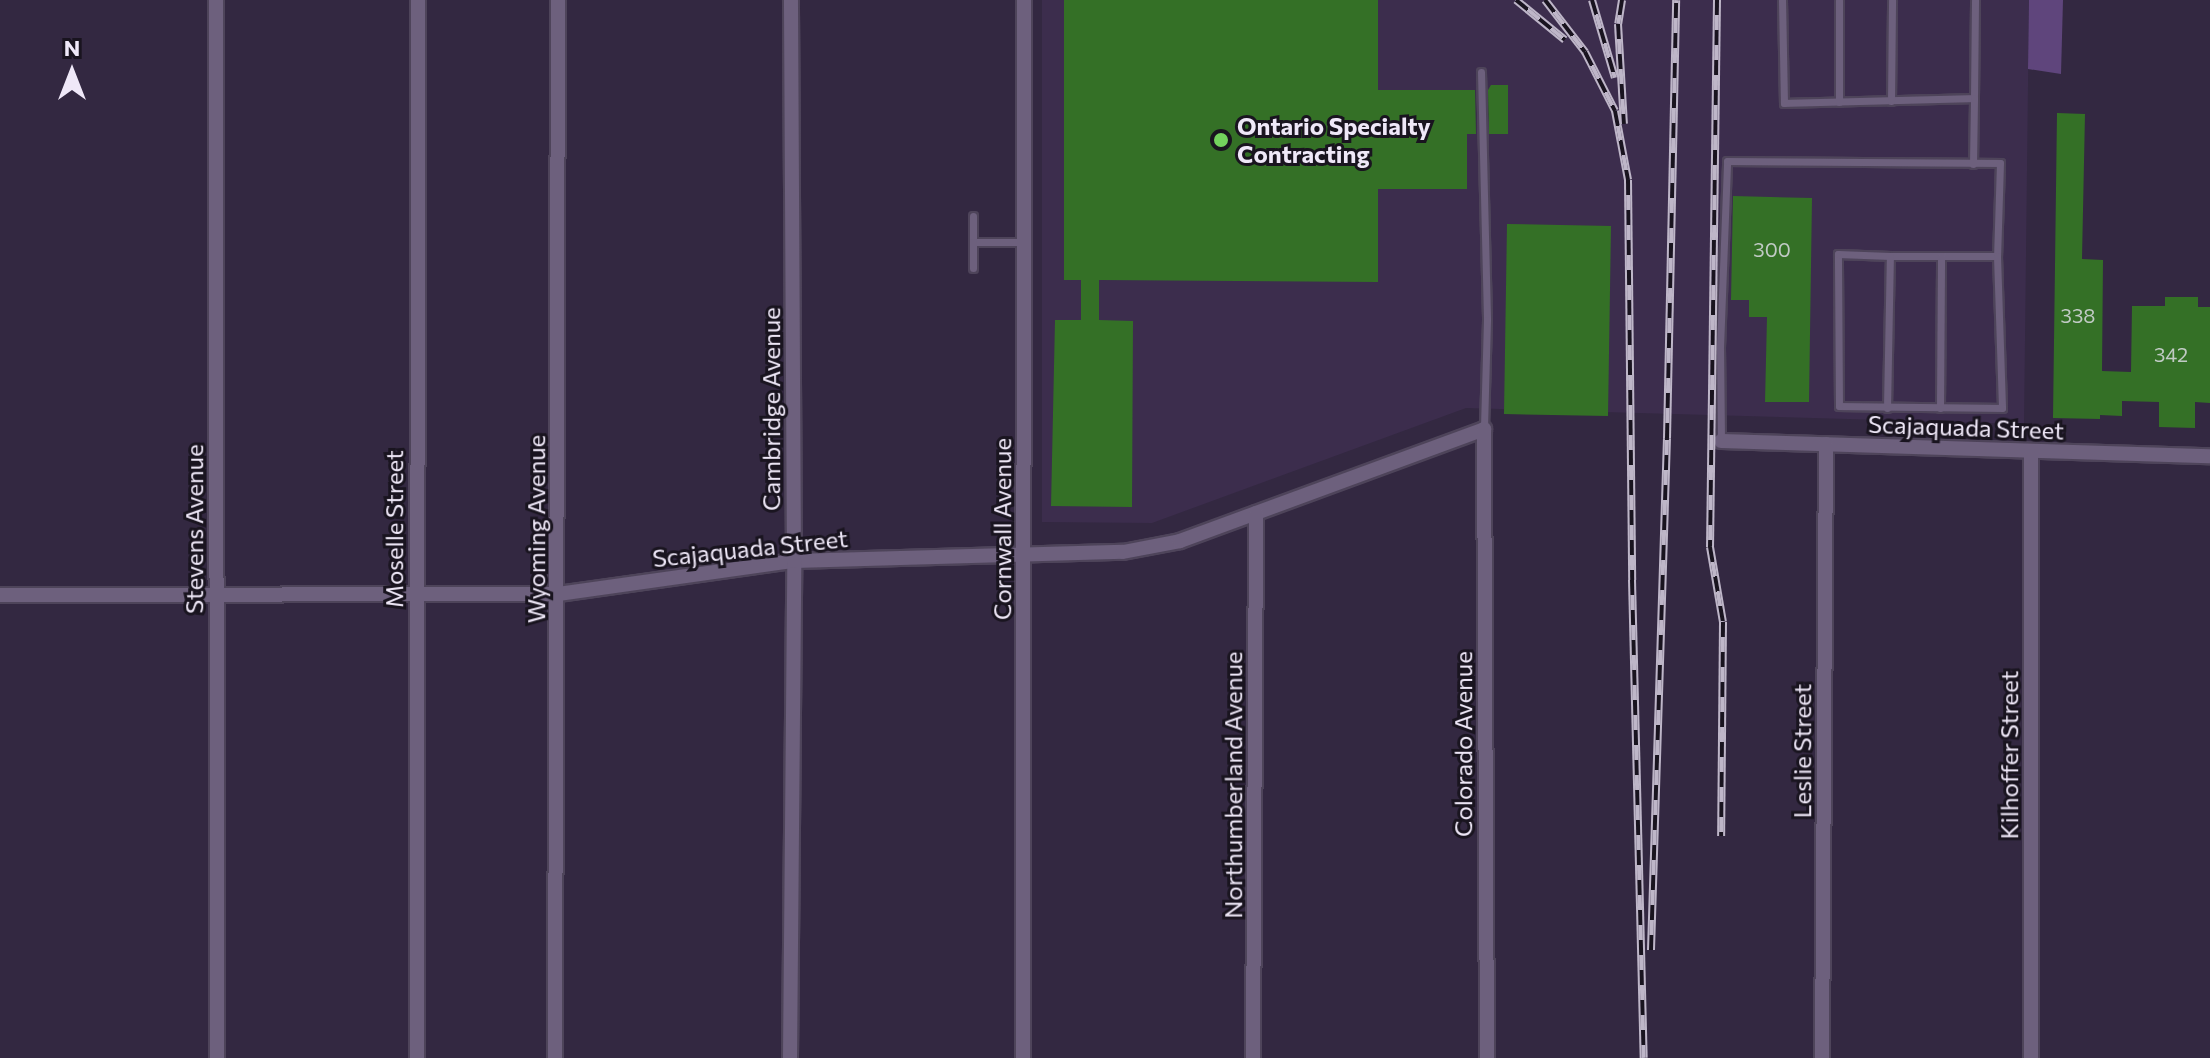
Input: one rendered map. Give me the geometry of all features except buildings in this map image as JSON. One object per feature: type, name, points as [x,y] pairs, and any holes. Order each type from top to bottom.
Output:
[{"type":"street","name":"Stevens Avenue","points":[[216,0],[217,1058]]},
{"type":"street","name":"Moselle Street","points":[[417,1058],[418,0]]},
{"type":"street","name":"Wyoming Avenue","points":[[555,1058],[558,0]]},
{"type":"street","name":"Cambridge Avenue","points":[[790,1058],[794,561],[791,0]]},
{"type":"street","name":"Cornwall Avenue","points":[[1023,1058],[1024,0]]},
{"type":"street","name":"Scajaquada Street","points":[[0,595],[558,594],[794,561],[1123,552],[1162,546],[1484,429]]},
{"type":"street","name":"Colorado Avenue","points":[[1484,429],[1487,1058]]},
{"type":"street","name":"Scajaquada Street","points":[[1721,441],[2210,456]]},
{"type":"street","name":"Leslie Street","points":[[1822,1058],[1826,444]]},
{"type":"street","name":"Kilhoffer Street","points":[[2031,452],[2031,1058]]},
{"type":"street","name":"Northumberland Avenue","points":[[1253,1058],[1256,513]]},
{"type":"lane","points":[[1782,0],[1784,103],[1974,98]]},
{"type":"lane","points":[[1839,0],[1839,102]]},
{"type":"lane","points":[[1891,101],[1892,0]]},
{"type":"lane","points":[[1973,164],[1975,0]]},
{"type":"lane","points":[[1481,72],[1487,320],[1484,429]]},
{"type":"lane","points":[[1721,441],[1720,347],[1727,161],[2000,163],[1997,256],[2002,408],[1839,406],[1838,254],[1997,256]]},
{"type":"lane","points":[[973,216],[973,268]]},
{"type":"lane","points":[[973,242],[1024,242]]},
{"type":"lane","points":[[1887,408],[1890,256]]},
{"type":"lane","points":[[1940,408],[1941,256]]},
{"type":"shaded area","points":[[1042,0],[2029,0],[2024,424],[1466,408],[1152,523],[1042,522]]},
{"type":"shaded area","points":[[2029,0],[2063,0],[2061,74],[2028,69]]},
{"type":"railway","points":[[1516,0],[1565,40]]},
{"type":"railway","points":[[1545,0],[1585,52],[1615,111],[1628,180],[1632,580],[1644,1058]]},
{"type":"railway","points":[[1592,0],[1615,78]]},
{"type":"railway","points":[[1622,0],[1618,24],[1624,124]]},
{"type":"railway","points":[[1651,950],[1667,438],[1676,0]]},
{"type":"railway","points":[[1717,0],[1710,547],[1723,622],[1721,836]]},
{"type":"place","name":"Ontario Specialty Contracting","points":[[1221,140]]}]
